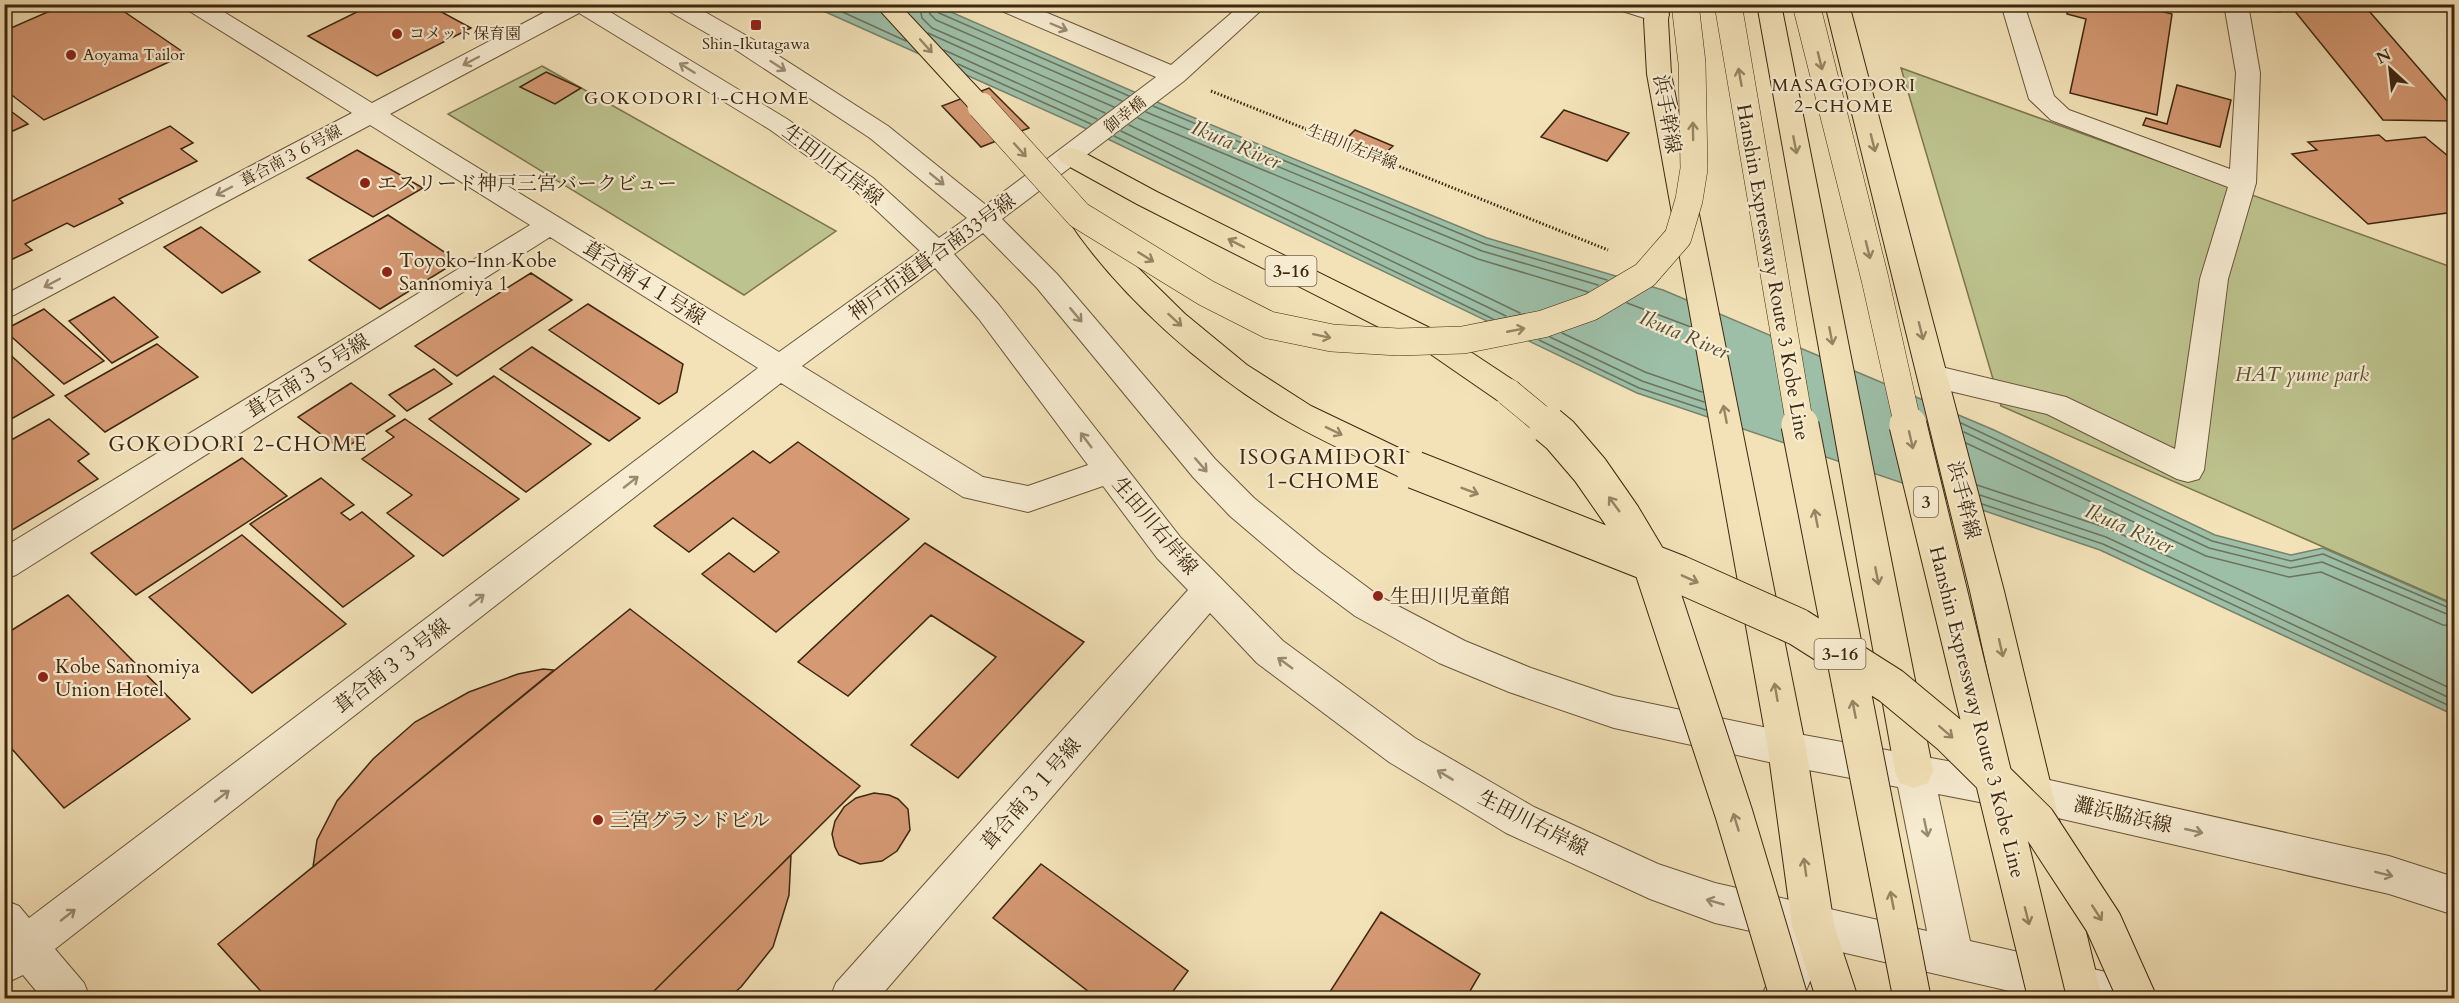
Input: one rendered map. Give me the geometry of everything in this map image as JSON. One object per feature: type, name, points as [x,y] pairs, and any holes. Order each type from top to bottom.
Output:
[{"type":"main road","name":"3-16","points":[[885,4],[1079,215],[1118,265],[1175,321],[1236,373],[1300,414],[1415,470],[1679,574],[1798,627],[1891,686],[1950,735],[2037,821],[2103,922],[2137,999]]},
{"type":"main road","name":"3-16","points":[[1079,215],[1206,293],[1269,325],[1332,338],[1398,342],[1463,340],[1543,324],[1591,307],[1645,275],[1678,237],[1689,200],[1694,169],[1692,63],[1685,4]]},
{"type":"main road","name":"Hanshin Expressway Route 3 Kobe Line","points":[[1728,4],[1810,491],[1912,999]]},
{"type":"main road","name":"3-16","points":[[1769,4],[1914,771]]},
{"type":"main road","name":"Hanshin Expressway Route 3 Kobe Line","points":[[1806,4],[1875,279],[1918,470],[2068,995]]},
{"type":"main road","name":"浜手幹線","points":[[1837,4],[1934,380],[2036,795],[2068,995]]},
{"type":"main road","name":"浜手幹線","points":[[1657,10],[1659,74],[1787,749],[1813,925],[1837,999]]},
{"type":"main road","name":"3-16","points":[[1077,151],[1147,198],[1437,344],[1508,392],[1560,435],[1590,470],[1622,516],[1653,568],[1734,814],[1790,999]]},
{"type":"street","name":"葺合南４１号線","points":[[194,4],[368,114],[551,224],[975,488],[1028,499],[1109,471]]},
{"type":"street","name":"葺合南３６号線","points":[[4,308],[579,4]]},
{"type":"street","name":"生田川右岸線","points":[[579,4],[778,124],[864,184],[937,252],[989,312],[1169,548],[1279,659],[1402,750],[1520,820],[1650,880],[1715,903],[1813,925]]},
{"type":"street","points":[[674,4],[745,45],[879,132],[985,218],[1047,281],[1204,468],[1242,507],[1367,606],[1452,652],[1522,681],[1614,712],[1787,749]]},
{"type":"street","points":[[1005,4],[1170,79]]},
{"type":"street","name":"御幸橋","points":[[1077,151],[1203,53],[1257,4]]},
{"type":"street","points":[[1624,4],[1657,10]]},
{"type":"street","points":[[2012,4],[2042,99],[2060,115],[2243,183]]},
{"type":"street","points":[[1934,380],[2055,405],[2188,470],[2214,279],[2243,183],[2248,73],[2236,4]]},
{"type":"street","name":"神戸市道葺合南33号線","points":[[779,368],[1077,151]]},
{"type":"street","name":"葺合南３５号線","points":[[4,565],[551,224]]},
{"type":"street","name":"葺合南３３号線","points":[[12,943],[779,368]]},
{"type":"street","name":"葺合南３１号線","points":[[851,999],[1210,589]]},
{"type":"street","name":"灘浜脇浜線","points":[[1787,749],[2036,795],[2389,875],[2454,896]]},
{"type":"street","points":[[1914,771],[1953,958]]},
{"type":"street","points":[[1782,999],[1813,925],[1953,958],[2068,995],[2128,999]]},
{"type":"street","points":[[12,943],[69,999]]},
{"type":"path","name":"生田川左岸線","points":[[1170,79],[1612,252]]},
{"type":"green space","points":[[542,66],[836,231],[744,295],[448,114]]},
{"type":"green space","name":"HAT yume park","points":[[1901,68],[2454,268],[2454,604],[2001,406]]},
{"type":"water","name":"Ikuta River","points":[[810,5],[935,5],[1180,112],[1487,238],[1663,290],[1994,430],[2215,535],[2291,555],[2323,548],[2454,605],[2454,715],[2100,550],[1637,393],[1089,130]]},
{"type":"building","points":[[66,4],[113,4],[186,54],[44,120],[4,89],[4,31]]},
{"type":"building","points":[[373,4],[427,4],[471,28],[377,76],[308,36]]},
{"type":"building","points":[[2069,4],[2133,4],[2172,14],[2157,115],[2070,93],[2086,19],[2067,14]]},
{"type":"building","points":[[2253,4],[2277,4],[2280,12],[2255,10]]},
{"type":"building","points":[[2289,4],[2363,4],[2454,109],[2454,121],[2383,120]]},
{"type":"building","points":[[546,72],[581,88],[555,104],[520,87]]},
{"type":"building","points":[[2177,85],[2231,100],[2220,147],[2143,125],[2146,118],[2167,124]]},
{"type":"building","points":[[989,88],[1029,128],[981,147],[942,106]]},
{"type":"building","points":[[4,106],[28,124],[4,135]]},
{"type":"building","points":[[1564,110],[1629,133],[1607,161],[1541,137]]},
{"type":"building","points":[[170,126],[193,143],[181,149],[197,161],[119,199],[123,203],[74,227],[67,223],[25,244],[32,250],[4,263],[4,205]]},
{"type":"building","points":[[1355,130],[1393,146],[1382,156],[1344,141]]},
{"type":"building","points":[[2379,135],[2386,141],[2425,137],[2454,161],[2454,212],[2368,224],[2292,154],[2317,150],[2308,142]]},
{"type":"building","name":"エスリード神戸三宮バークビュー","points":[[357,150],[423,188],[373,217],[307,178]]},
{"type":"building","points":[[388,215],[458,261],[380,309],[309,260]]},
{"type":"building","points":[[201,227],[260,272],[222,293],[164,247]]},
{"type":"building","points":[[531,273],[572,300],[457,376],[415,346]]},
{"type":"building","points":[[114,297],[158,337],[112,363],[69,321]]},
{"type":"building","points":[[588,304],[683,364],[677,392],[659,404],[549,330]]},
{"type":"building","points":[[44,309],[104,361],[64,384],[4,330]]},
{"type":"building","points":[[157,344],[198,377],[105,432],[65,396]]},
{"type":"building","points":[[532,347],[640,418],[609,441],[500,369]]},
{"type":"building","points":[[4,349],[54,395],[4,423]]},
{"type":"building","points":[[434,369],[452,384],[407,411],[389,395]]},
{"type":"building","points":[[494,376],[591,444],[526,492],[429,419]]},
{"type":"building","points":[[351,383],[395,416],[342,450],[298,417]]},
{"type":"building","points":[[49,419],[89,454],[78,461],[98,479],[4,535],[4,444]]},
{"type":"building","points":[[405,419],[519,499],[443,556],[387,513],[412,495],[362,459],[394,437],[386,431]]},
{"type":"building","points":[[798,442],[909,519],[776,632],[702,574],[729,553],[754,572],[779,552],[733,518],[689,552],[654,526],[753,451],[770,463]]},
{"type":"building","points":[[242,458],[287,496],[136,595],[91,553]]},
{"type":"building","points":[[321,478],[354,505],[341,513],[350,520],[362,512],[414,556],[343,607],[250,524]]},
{"type":"building","points":[[242,535],[346,624],[252,693],[149,597]]},
{"type":"building","points":[[925,543],[1084,642],[958,778],[911,745],[996,657],[931,615],[848,696],[798,662]]},
{"type":"building","points":[[68,595],[190,719],[64,808],[4,740],[4,635]]},
{"type":"building","name":"三宮グランドビル","points":[[630,609],[860,786],[647,998],[267,998],[218,944]]},
{"type":"building","points":[[543,669],[554,670],[313,867],[317,840],[337,801],[373,759],[415,722],[469,692],[518,674]]},
{"type":"building","points":[[874,793],[898,799],[908,809],[910,830],[897,851],[882,861],[860,864],[839,855],[832,834],[835,821],[844,807],[856,798]]},
{"type":"building","name":"三宮グランドビル","points":[[791,855],[789,895],[773,947],[741,987],[728,998],[647,998]]},
{"type":"building","points":[[1041,864],[1188,971],[1168,998],[1097,998],[993,918]]},
{"type":"building","points":[[1381,912],[1480,974],[1466,998],[1326,998]]},
{"type":"place","name":"Shin-Ikutagawa","points":[[756,25]]},
{"type":"place","name":"コメット保育園","points":[[397,34]]},
{"type":"place","name":"Aoyama Tailor","points":[[71,55]]},
{"type":"place","name":"エスリード神戸三宮バークビュー","points":[[365,183]]},
{"type":"place","name":"Toyoko-Inn Kobe Sannomiya 1","points":[[387,272]]},
{"type":"place","name":"生田川児童館","points":[[1378,596]]},
{"type":"place","name":"Kobe Sannomiya Union Hotel","points":[[43,677]]},
{"type":"place","name":"三宮グランドビル","points":[[598,820]]},
{"type":"district","name":"MASAGODORI 2-CHOME","points":[[1844,95]]},
{"type":"district","name":"GOKODORI 1-CHOME","points":[[697,98]]},
{"type":"district","name":"GOKODORI 2-CHOME","points":[[238,444]]},
{"type":"district","name":"ISOGAMIDORI 1-CHOME","points":[[1323,469]]}]
